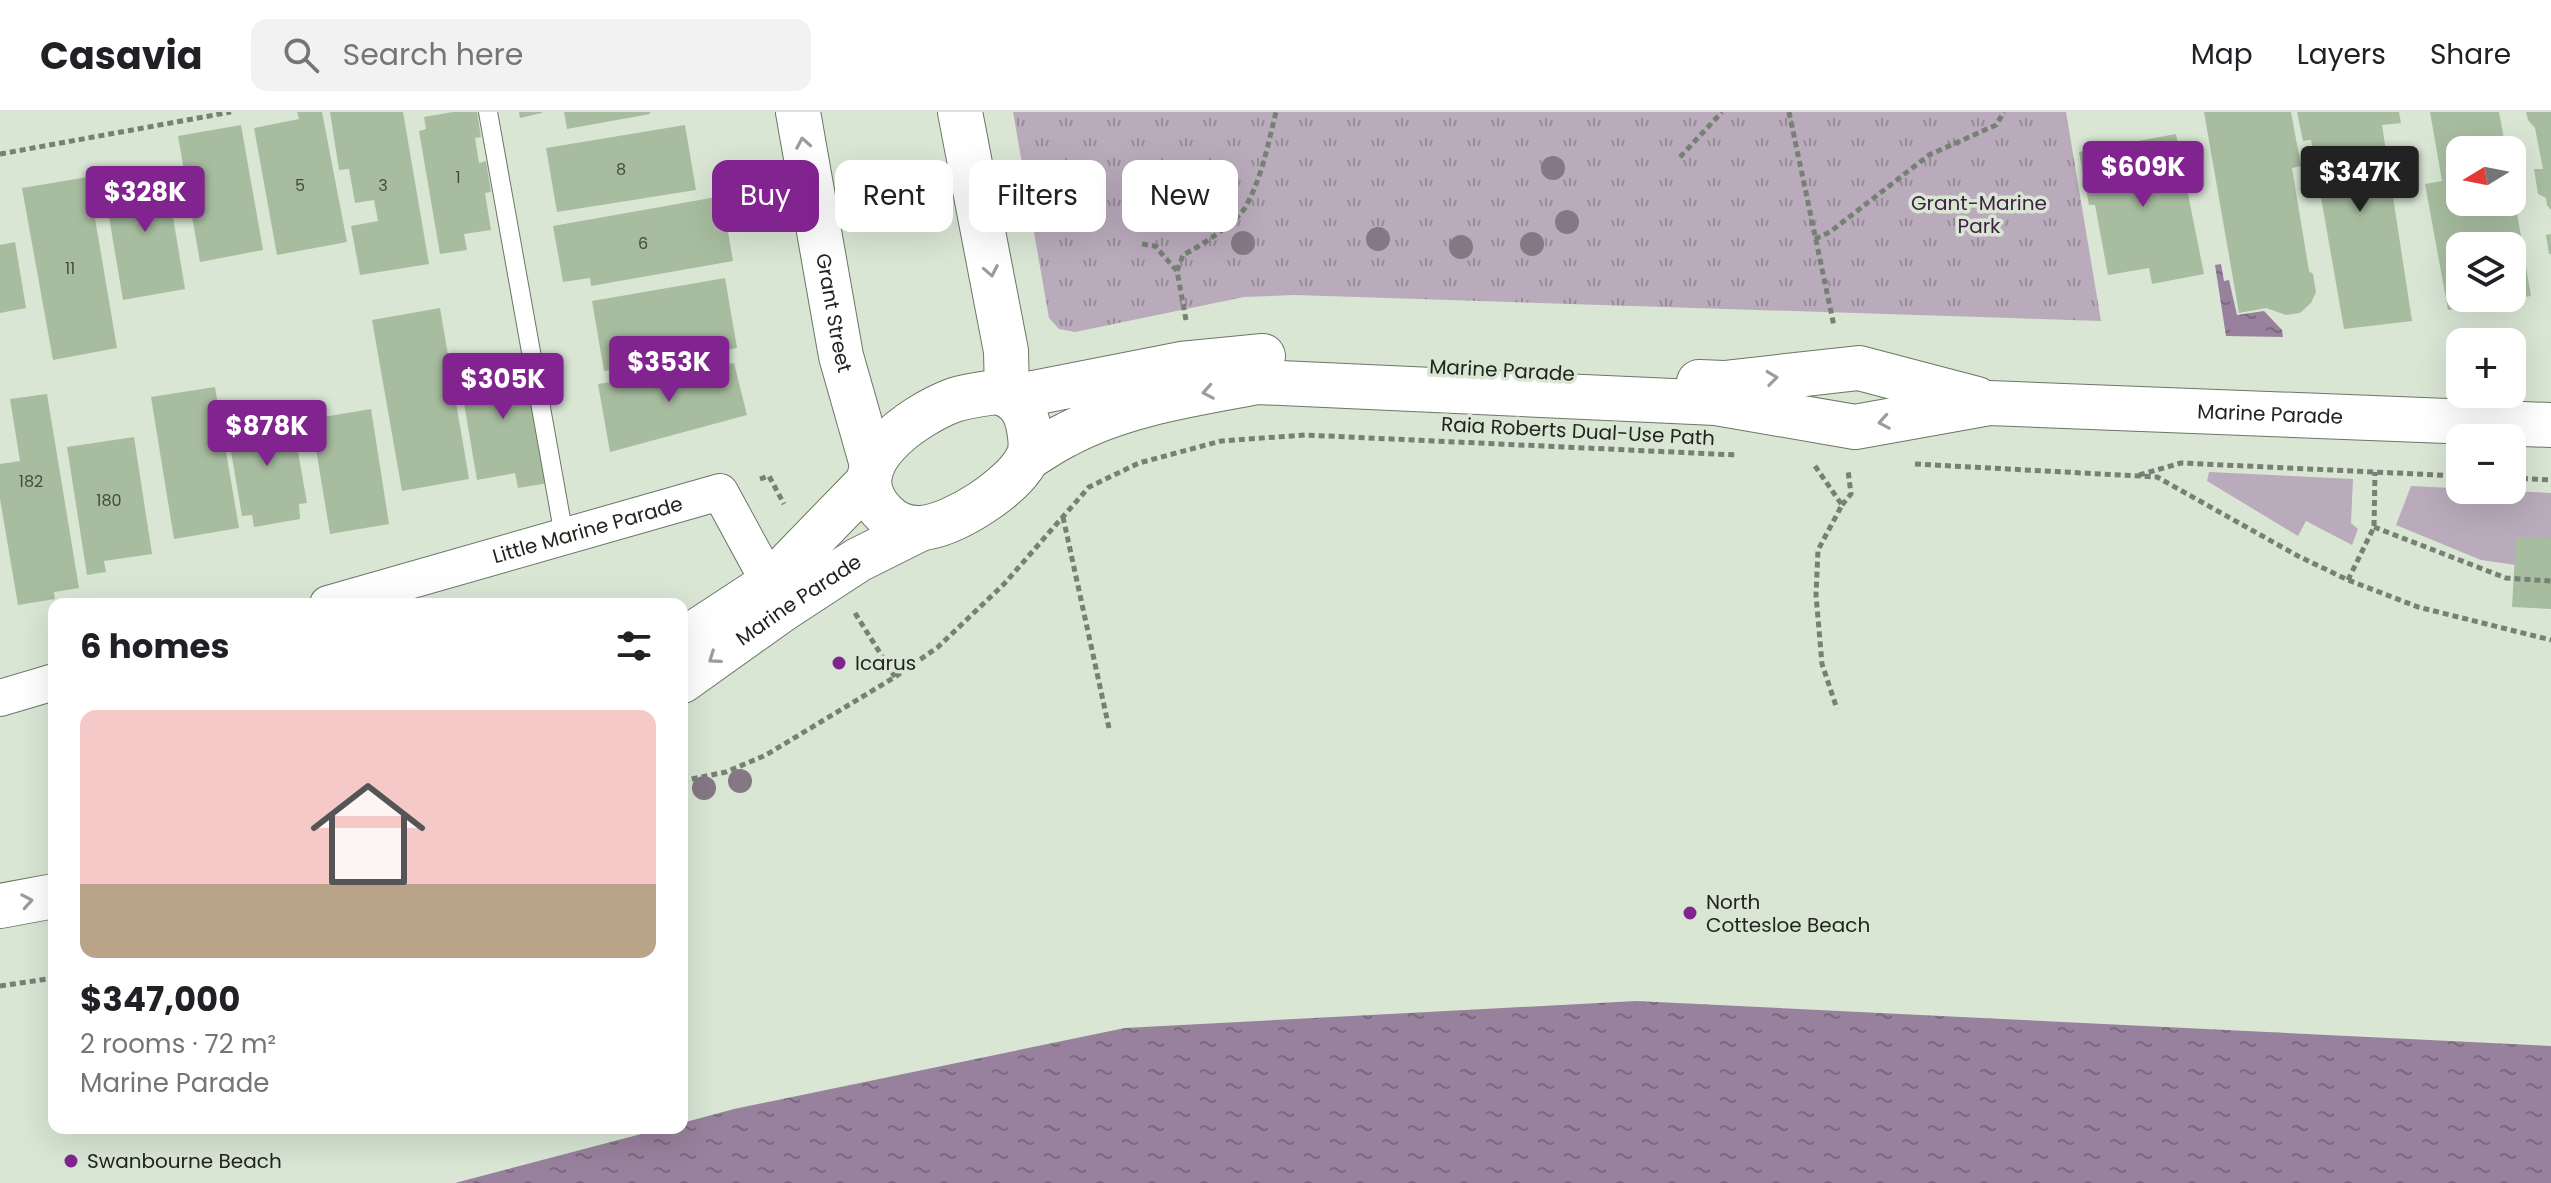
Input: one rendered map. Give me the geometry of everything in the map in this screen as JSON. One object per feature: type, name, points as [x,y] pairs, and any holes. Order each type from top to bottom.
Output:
[{"type":"street","name":"Grant Street","points":[[798,112],[841,356],[871,473]]},
{"type":"street","points":[[960,112],[1006,351],[1010,395],[1026,416],[1030,436],[1029,457],[1010,481],[979,504],[946,522],[922,528],[902,526],[888,518],[876,505],[871,473],[887,442],[929,412],[955,400],[996,392],[1010,395]]},
{"type":"street","name":"Marine Parade","points":[[1010,395],[1181,364],[1256,355],[1724,383],[1859,368],[1989,403]]},
{"type":"street","name":"Marine Parade","points":[[1029,457],[1067,434],[1124,412],[1188,395],[1258,382],[1716,403],[1855,427],[1989,403],[2551,425]]},
{"type":"street","name":"Marine Parade","points":[[688,676],[776,597],[871,473]]},
{"type":"street","name":"Little Marine Parade","points":[[349,598],[720,492],[776,597]]},
{"type":"street","name":"Marine Parade","points":[[688,638],[922,528]]},
{"type":"street","points":[[0,698],[48,684]]},
{"type":"street","points":[[0,906],[48,897]]},
{"type":"street","points":[[0,934],[48,927]]},
{"type":"lane","points":[[488,112],[564,536]]},
{"type":"path","points":[[0,154],[231,112]]},
{"type":"path","points":[[1177,271],[1183,255],[1200,247],[1245,209],[1264,165],[1276,112]]},
{"type":"path","points":[[1680,157],[1722,112]]},
{"type":"path","points":[[1789,112],[1835,333]]},
{"type":"path","points":[[1815,239],[1830,232],[1929,155],[1996,125],[2004,112]]},
{"type":"path","points":[[1142,244],[1155,246],[1177,271],[1186,320]]},
{"type":"path","name":"Raia Roberts Dual-Use Path","points":[[688,780],[726,772],[766,755],[895,677],[938,647],[1004,584],[1089,487],[1139,463],[1221,441],[1305,435],[1749,455]]},
{"type":"path","points":[[1810,458],[1842,505]]},
{"type":"path","points":[[1837,709],[1822,664],[1816,595],[1818,550],[1851,494],[1850,460]]},
{"type":"path","points":[[2137,475],[2181,463],[2446,475]]},
{"type":"path","points":[[1914,464],[2157,477],[2298,556],[2348,580],[2418,607],[2551,640]]},
{"type":"path","points":[[2348,580],[2374,527],[2375,472]]},
{"type":"path","points":[[2526,479],[2551,480]]},
{"type":"path","points":[[1063,516],[1109,728]]},
{"type":"path","points":[[2374,527],[2506,578],[2551,581]]},
{"type":"path","points":[[0,986],[48,979]]},
{"type":"green space","name":"Grant-Marine Park","points":[[1013,112],[2066,112],[2101,321],[1295,295],[1244,297],[1075,332],[1059,329],[1049,318],[1034,232],[1106,232],[1106,160],[1021,160]]},
{"type":"green space","points":[[2209,472],[2353,479],[2351,523],[2358,529],[2352,545],[2306,521],[2298,536],[2207,481]]},
{"type":"green space","points":[[2411,486],[2446,488],[2446,504],[2526,504],[2526,492],[2551,493],[2551,570],[2481,560],[2396,525]]},
{"type":"water","points":[[2221,264],[2224,281],[2229,280],[2237,315],[2264,311],[2282,330],[2283,337],[2226,336],[2215,265]]},
{"type":"water","points":[[1636,1001],[2551,1046],[2551,1183],[455,1183],[641,1134],[688,1134],[688,1121],[734,1109],[1125,1028]]},
{"type":"building","points":[[297,112],[322,112],[347,242],[277,255],[254,128],[299,119]]},
{"type":"building","points":[[330,112],[403,112],[429,264],[360,275],[351,226],[378,221],[374,200],[355,203],[349,169],[339,170]]},
{"type":"building","points":[[477,112],[481,137],[475,138],[479,163],[486,161],[491,192],[485,193],[491,230],[464,234],[467,250],[440,254],[419,131],[426,129],[424,117]]},
{"type":"building","points":[[519,112],[542,112],[542,113],[520,118]]},
{"type":"building","points":[[564,112],[650,112],[650,114],[567,129]]},
{"type":"building","points":[[2204,112],[2291,112],[2301,166],[2292,168],[2309,271],[2313,274],[2316,292],[2311,303],[2300,313],[2286,315],[2266,308],[2239,313]]},
{"type":"building","points":[[2297,112],[2399,112],[2401,123],[2382,125],[2412,321],[2344,329],[2311,140],[2303,141]]},
{"type":"building","points":[[2430,112],[2499,112],[2503,136],[2446,136],[2446,216],[2518,216],[2520,232],[2446,232],[2446,299],[2425,184],[2442,181]]},
{"type":"building","points":[[2526,112],[2551,112],[2551,210],[2546,198],[2538,194],[2534,169],[2543,169],[2535,128]]},
{"type":"building","points":[[241,125],[263,250],[200,262],[178,136]]},
{"type":"building","points":[[685,125],[696,190],[557,212],[546,148]]},
{"type":"building","points":[[2176,134],[2204,274],[2152,284],[2149,268],[2108,275],[2095,205],[2089,205],[2079,152]]},
{"type":"building","points":[[171,170],[177,210],[172,211],[185,289],[123,300],[103,181]]},
{"type":"building","points":[[88,177],[117,348],[53,360],[22,188]]},
{"type":"building","points":[[712,198],[712,232],[728,232],[733,261],[591,286],[590,278],[563,282],[553,226]]},
{"type":"building","points":[[2551,234],[2551,254],[2549,254],[2546,235]]},
{"type":"building","points":[[15,242],[26,308],[0,313],[0,245]]},
{"type":"building","points":[[2526,266],[2531,296],[2526,297]]},
{"type":"building","points":[[725,278],[737,348],[604,371],[592,301]]},
{"type":"building","points":[[440,308],[469,479],[402,491],[372,320]]},
{"type":"building","points":[[526,356],[548,483],[518,488],[515,473],[477,480],[458,368]]},
{"type":"building","points":[[734,363],[747,415],[610,452],[598,384]]},
{"type":"building","points":[[215,387],[239,528],[174,539],[151,397]]},
{"type":"building","points":[[47,394],[79,588],[54,592],[55,598],[48,600],[18,605],[0,499],[0,464],[20,461],[10,399]]},
{"type":"building","points":[[371,409],[389,524],[330,534],[311,419]]},
{"type":"building","points":[[291,412],[307,503],[299,504],[300,519],[254,527],[252,515],[242,516],[226,422]]},
{"type":"building","points":[[134,437],[152,554],[104,561],[106,572],[87,575],[67,447]]},
{"type":"building","points":[[2516,537],[2551,538],[2551,609],[2512,607]]},
{"type":"place","name":"Icarus","points":[[839,663]]},
{"type":"place","name":"North Cottesloe Beach","points":[[1690,913]]},
{"type":"place","name":"Swanbourne Beach","points":[[71,1161]]}]
